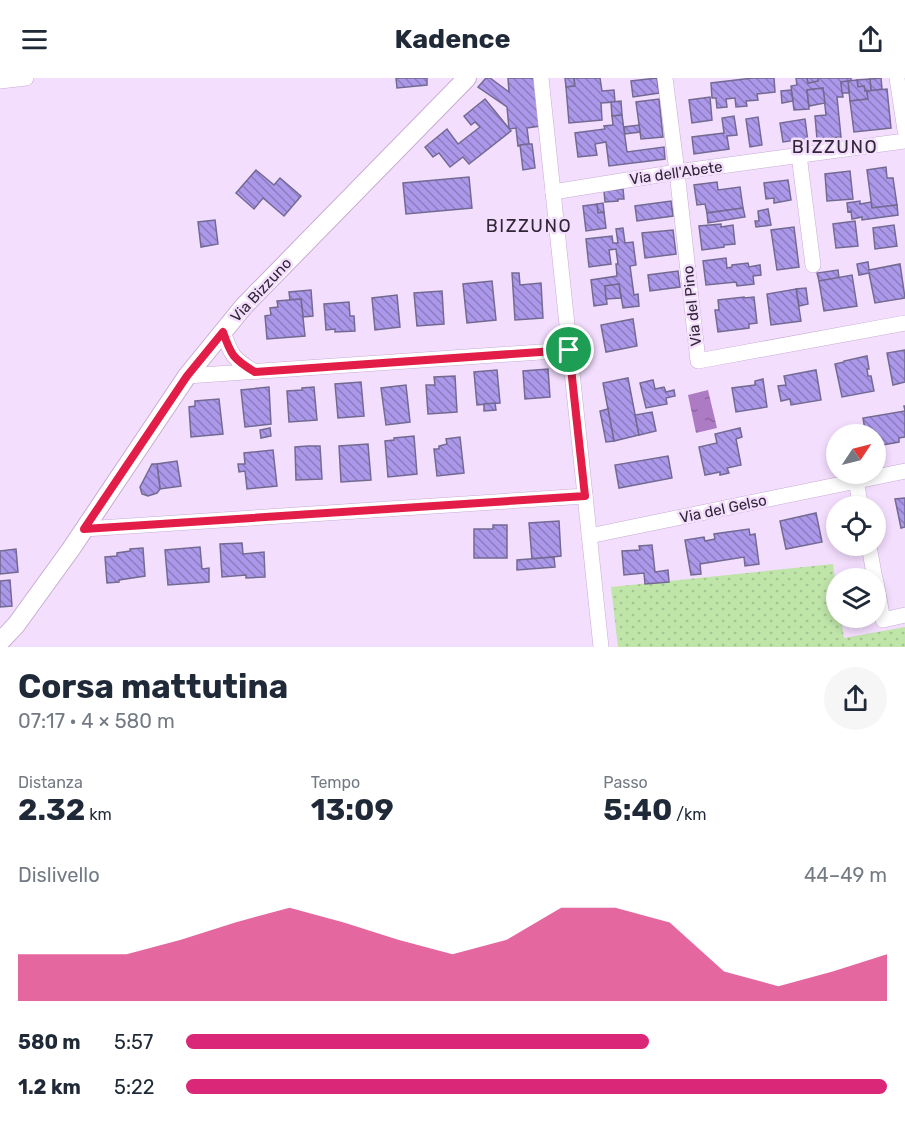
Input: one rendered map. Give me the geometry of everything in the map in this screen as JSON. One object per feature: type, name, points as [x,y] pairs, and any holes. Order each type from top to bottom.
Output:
[{"type":"street","points":[[0,81],[26,78]]},
{"type":"street","name":"Via Bizzuno","points":[[0,642],[16,625],[84,529],[187,376],[244,306],[467,78]]},
{"type":"street","points":[[541,78],[601,647]]},
{"type":"street","name":"Via del Pino","points":[[665,78],[698,361],[905,323]]},
{"type":"street","points":[[897,78],[905,130]]},
{"type":"street","name":"Via dell'Abete","points":[[553,192],[677,172],[905,141]]},
{"type":"street","points":[[799,155],[813,264]]},
{"type":"street","points":[[223,332],[228,347],[237,362],[255,372]]},
{"type":"street","points":[[187,376],[569,350]]},
{"type":"street","name":"Via del Gelso","points":[[886,475],[905,471]]},
{"type":"street","name":"Via del Gelso","points":[[589,536],[841,484]]},
{"type":"street","points":[[84,529],[585,496]]},
{"type":"street","points":[[886,619],[905,615]]},
{"type":"green space","points":[[833,564],[834,568],[826,568],[826,628],[842,628],[844,638],[905,627],[905,647],[618,647],[611,587]]},
{"type":"water","points":[[708,390],[717,428],[696,433],[688,395]]},
{"type":"building","points":[[396,78],[427,78],[427,85],[397,88]]},
{"type":"building","points":[[486,78],[490,78],[509,92],[508,78],[534,78],[540,126],[527,128],[529,144],[518,146],[516,128],[509,129],[507,107],[478,87]]},
{"type":"building","points":[[565,78],[574,78],[575,86],[566,87]]},
{"type":"building","points":[[574,78],[600,78],[602,91],[614,90],[615,102],[601,103],[602,120],[569,123],[566,87],[575,86]]},
{"type":"building","points":[[657,78],[659,93],[633,97],[631,81]]},
{"type":"building","points":[[774,78],[775,92],[757,94],[758,100],[746,101],[747,106],[736,107],[735,98],[726,99],[727,107],[717,108],[716,98],[712,98],[711,83]]},
{"type":"building","points":[[796,78],[807,78],[808,83],[818,81],[818,78],[851,78],[851,81],[841,82],[843,97],[837,97],[841,137],[817,139],[815,116],[826,115],[823,88],[807,90],[809,109],[794,110],[791,86],[797,85]]},
{"type":"building","points":[[807,78],[818,78],[818,81],[808,83]]},
{"type":"building","points":[[881,78],[882,89],[871,91],[870,79]]},
{"type":"building","points":[[870,79],[871,91],[865,91],[864,86],[858,87],[857,80]]},
{"type":"building","points":[[857,80],[858,87],[864,86],[867,91],[868,99],[850,101],[848,81]]},
{"type":"building","points":[[848,81],[849,93],[842,93],[841,82]]},
{"type":"building","points":[[823,88],[825,103],[809,106],[807,90]]},
{"type":"building","points":[[887,89],[891,128],[854,132],[850,101],[868,99],[867,91]]},
{"type":"building","points":[[791,90],[793,101],[782,103],[781,91]]},
{"type":"building","points":[[710,97],[712,120],[692,123],[689,100]]},
{"type":"building","points":[[485,99],[511,131],[469,164],[463,157],[450,167],[439,153],[433,157],[425,147],[447,129],[458,144],[480,127],[475,122],[471,125],[464,116]]},
{"type":"building","points":[[659,99],[663,137],[641,139],[636,102]]},
{"type":"building","points":[[621,101],[622,115],[612,116],[611,102]]},
{"type":"building","points":[[622,115],[627,152],[664,147],[665,159],[609,166],[606,142],[595,144],[597,155],[578,157],[575,133],[605,129],[604,126],[613,125],[612,116]]},
{"type":"building","points":[[734,116],[737,135],[727,136],[729,149],[694,154],[692,137],[724,133],[722,118]]},
{"type":"building","points":[[758,117],[762,145],[750,147],[746,119]]},
{"type":"building","points":[[805,119],[808,142],[798,144],[797,140],[783,142],[780,123]]},
{"type":"building","points":[[639,125],[640,132],[625,134],[624,127]]},
{"type":"building","points":[[532,144],[535,168],[523,170],[520,145]]},
{"type":"building","points":[[886,167],[887,178],[893,178],[897,205],[872,208],[867,170]]},
{"type":"building","points":[[256,170],[274,185],[280,178],[301,196],[284,216],[263,198],[254,209],[236,193]]},
{"type":"building","points":[[850,171],[853,199],[827,201],[825,174]]},
{"type":"building","points":[[469,177],[472,208],[406,214],[403,183]]},
{"type":"building","points":[[788,180],[791,200],[774,203],[774,198],[766,199],[764,183]]},
{"type":"building","points":[[717,182],[718,190],[740,187],[743,208],[707,213],[705,204],[697,205],[694,185]]},
{"type":"building","points":[[623,189],[624,199],[605,202],[604,191]]},
{"type":"building","points":[[671,201],[673,216],[637,221],[635,206]]},
{"type":"building","points":[[860,201],[860,204],[871,202],[872,208],[897,205],[898,215],[862,220],[862,217],[852,219],[847,203]]},
{"type":"building","points":[[603,203],[604,212],[598,213],[597,204]]},
{"type":"building","points":[[597,204],[598,213],[604,212],[606,228],[586,231],[583,206]]},
{"type":"building","points":[[743,208],[745,217],[708,223],[707,213]]},
{"type":"building","points":[[768,209],[771,225],[756,227],[755,221],[759,221],[758,211]]},
{"type":"building","points":[[215,220],[218,244],[201,247],[198,222]]},
{"type":"building","points":[[855,221],[858,246],[836,248],[833,224]]},
{"type":"building","points":[[721,224],[721,227],[733,225],[735,244],[702,250],[699,226]]},
{"type":"building","points":[[894,225],[897,246],[875,249],[873,228]]},
{"type":"building","points":[[794,227],[799,267],[777,270],[771,230]]},
{"type":"building","points":[[623,228],[625,243],[633,242],[636,265],[630,266],[634,295],[638,294],[639,306],[623,308],[619,284],[605,286],[607,304],[594,306],[591,280],[617,276],[616,264],[618,264],[616,249],[609,250],[611,264],[589,267],[586,239],[612,236],[613,243],[618,243],[616,229]]},
{"type":"building","points":[[673,230],[676,254],[645,258],[642,233]]},
{"type":"building","points":[[726,258],[727,268],[748,263],[749,267],[760,265],[761,275],[753,276],[754,284],[737,286],[736,282],[706,285],[703,261]]},
{"type":"building","points":[[868,262],[869,270],[900,264],[905,298],[875,303],[869,273],[859,275],[857,264]]},
{"type":"building","points":[[838,270],[839,278],[819,281],[817,273]]},
{"type":"building","points":[[678,271],[680,287],[650,291],[648,275]]},
{"type":"building","points":[[512,273],[519,273],[520,285],[541,283],[543,318],[515,320]]},
{"type":"building","points":[[852,275],[857,306],[824,311],[819,281]]},
{"type":"building","points":[[492,281],[496,320],[467,323],[463,284]]},
{"type":"building","points":[[619,284],[621,298],[606,299],[605,286]]},
{"type":"building","points":[[806,288],[808,304],[799,306],[796,289]]},
{"type":"building","points":[[796,289],[801,321],[771,325],[767,294]]},
{"type":"building","points":[[311,290],[313,316],[303,317],[301,299],[290,300],[289,292]]},
{"type":"building","points":[[442,291],[444,324],[417,326],[414,293]]},
{"type":"building","points":[[397,295],[400,327],[375,330],[372,298]]},
{"type":"building","points":[[754,297],[757,323],[749,324],[749,328],[718,332],[715,310],[719,310],[718,300]]},
{"type":"building","points":[[301,299],[305,336],[267,339],[265,316],[271,315],[270,308],[278,307],[277,301]]},
{"type":"building","points":[[349,302],[350,316],[354,316],[355,331],[326,330],[324,304]]},
{"type":"building","points":[[633,319],[637,346],[606,352],[601,325]]},
{"type":"building","points":[[905,350],[905,382],[893,385],[887,353]]},
{"type":"building","points":[[867,356],[868,376],[871,376],[874,391],[842,397],[835,364]]},
{"type":"building","points":[[548,369],[550,397],[525,399],[523,371]]},
{"type":"building","points":[[497,370],[500,403],[477,405],[474,372]]},
{"type":"building","points":[[816,370],[821,400],[791,405],[790,399],[781,401],[778,386],[786,385],[784,376]]},
{"type":"building","points":[[455,376],[457,412],[428,414],[426,385],[435,385],[434,377]]},
{"type":"building","points":[[628,378],[639,435],[614,441],[603,383]]},
{"type":"building","points":[[763,379],[767,407],[736,412],[732,388],[755,385],[755,381]]},
{"type":"building","points":[[653,380],[655,389],[664,387],[666,392],[674,390],[675,396],[666,398],[667,404],[646,408],[640,383]]},
{"type":"building","points":[[361,382],[364,416],[338,418],[335,384]]},
{"type":"building","points":[[406,385],[410,422],[386,425],[381,388]]},
{"type":"building","points":[[269,387],[271,424],[245,427],[241,390]]},
{"type":"building","points":[[314,387],[317,420],[289,422],[287,391]]},
{"type":"building","points":[[219,399],[223,434],[191,437],[189,407],[195,406],[195,401]]},
{"type":"building","points":[[495,403],[496,410],[484,411],[484,404]]},
{"type":"building","points":[[608,409],[614,441],[606,442],[600,411]]},
{"type":"building","points":[[905,411],[905,437],[899,438],[899,442],[886,444],[886,424],[864,424],[863,418]]},
{"type":"building","points":[[652,412],[656,431],[639,435],[635,415]]},
{"type":"building","points":[[270,428],[271,436],[261,438],[260,430]]},
{"type":"building","points":[[740,428],[742,437],[736,439],[741,465],[727,468],[729,473],[705,475],[699,447],[717,443],[715,434]]},
{"type":"building","points":[[414,436],[417,474],[388,477],[385,441]]},
{"type":"building","points":[[460,437],[464,473],[437,476],[434,449],[447,444],[446,439]]},
{"type":"building","points":[[368,444],[371,480],[341,482],[339,446]]},
{"type":"building","points":[[320,446],[322,479],[296,480],[295,447]]},
{"type":"building","points":[[273,450],[277,486],[247,489],[245,471],[239,472],[238,464],[245,464],[244,453]]},
{"type":"building","points":[[668,456],[672,478],[619,488],[615,465]]},
{"type":"building","points":[[177,461],[181,486],[160,489],[157,464]]},
{"type":"building","points":[[152,464],[157,464],[160,489],[157,493],[148,496],[142,494],[140,487]]},
{"type":"building","points":[[905,498],[905,527],[901,528],[895,499]]},
{"type":"building","points":[[816,513],[822,542],[786,549],[780,521]]},
{"type":"building","points":[[559,521],[561,556],[532,559],[529,523]]},
{"type":"building","points":[[493,525],[507,525],[507,558],[474,558],[474,529],[493,529]]},
{"type":"building","points":[[749,529],[750,535],[755,534],[759,564],[745,566],[744,557],[700,564],[701,574],[691,575],[685,540],[704,537],[705,541],[715,539],[714,534]]},
{"type":"building","points":[[242,543],[243,554],[264,552],[265,577],[246,578],[246,575],[222,577],[220,544]]},
{"type":"building","points":[[652,545],[655,572],[668,570],[669,582],[645,584],[644,573],[624,575],[622,551],[640,550],[639,546]]},
{"type":"building","points":[[200,547],[202,569],[209,568],[209,582],[168,585],[165,550]]},
{"type":"building","points":[[143,548],[145,576],[107,583],[105,557],[117,556],[117,553],[130,551],[130,549]]},
{"type":"building","points":[[16,549],[18,572],[0,574],[0,551]]},
{"type":"building","points":[[554,557],[555,567],[517,570],[517,560]]},
{"type":"building","points":[[10,580],[12,606],[0,607],[0,581]]},
{"type":"district","name":"BIZZUNO","points":[[835,147]]},
{"type":"district","name":"BIZZUNO","points":[[529,226]]},
{"type":"route","points":[[223,332],[228,347],[237,362],[255,372],[569,350],[585,496],[84,529],[187,376],[223,332]]}]
